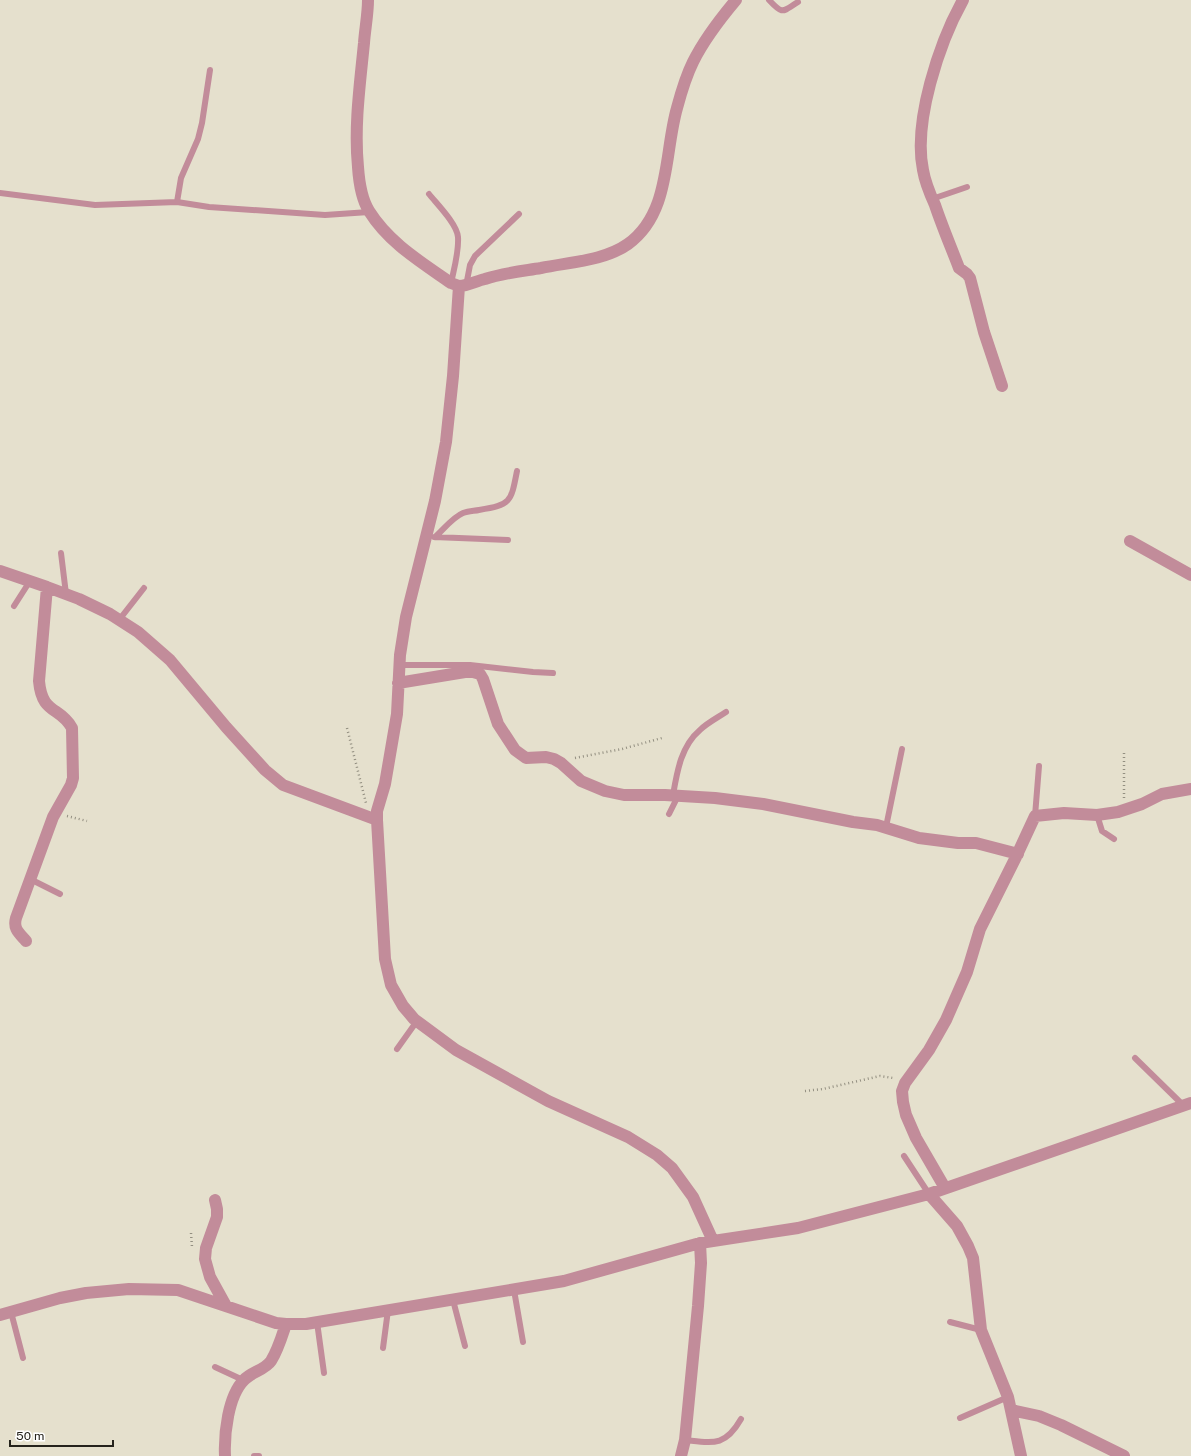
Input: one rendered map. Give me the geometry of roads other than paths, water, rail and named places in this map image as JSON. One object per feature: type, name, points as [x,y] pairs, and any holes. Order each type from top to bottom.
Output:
[{"type":"street","points":[[368,0],[356,142],[359,182],[363,200],[369,212],[391,238],[407,253],[458,285],[485,278],[588,259],[613,252],[628,244],[640,233],[652,216],[661,196],[677,108],[693,63],[709,35],[736,0]]},
{"type":"street","points":[[963,0],[950,25],[926,99],[921,150],[923,170],[932,200],[959,268],[970,278],[984,332],[1002,386]]},
{"type":"street","points":[[458,285],[453,376],[446,442],[435,501],[431,537],[406,617],[398,683],[396,721],[386,777],[377,811],[373,819],[385,959],[391,985],[403,1006],[417,1021],[463,1054],[548,1101],[628,1137],[657,1155],[672,1168],[693,1197],[713,1241]]},
{"type":"street","points":[[1130,541],[1191,575]]},
{"type":"street","points":[[0,571],[66,594],[104,611],[138,632],[170,660],[226,727],[265,770],[283,785],[373,819]]},
{"type":"street","points":[[26,940],[15,928],[14,924],[55,813],[73,778],[72,728],[68,721],[48,707],[43,699],[40,689],[39,681],[42,642],[48,587]]},
{"type":"street","points":[[398,683],[464,672],[480,674],[498,724],[515,750],[526,758],[554,758],[581,781],[605,791],[624,795],[716,798],[763,804],[886,827],[919,838],[958,843],[976,843],[1018,854]]},
{"type":"street","points":[[945,1188],[916,1138],[906,1115],[902,1091],[905,1083],[929,1050],[946,1020],[967,972],[980,929],[1018,854],[1035,816],[1064,813],[1097,815],[1123,810],[1142,804],[1162,794],[1191,789]]},
{"type":"street","points":[[6,1313],[60,1298],[86,1293],[129,1289],[178,1290],[276,1322],[286,1324],[306,1324],[514,1290],[564,1281],[700,1243],[798,1228],[929,1194],[1187,1104]]},
{"type":"street","points":[[929,1194],[957,1226],[971,1252],[973,1258],[981,1330],[1008,1397],[1021,1456]]},
{"type":"street","points":[[215,1200],[217,1217],[208,1243],[205,1259],[210,1277],[226,1306]]},
{"type":"street","points":[[681,1456],[685,1440],[698,1306],[701,1263],[700,1243]]},
{"type":"street","points":[[226,1456],[226,1429],[231,1405],[243,1380],[270,1363],[276,1352],[286,1324]]},
{"type":"street","points":[[1011,1410],[1039,1416],[1061,1425],[1124,1456]]},
{"type":"lane","points":[[769,0],[778,10],[781,11],[798,2]]},
{"type":"lane","points":[[177,202],[181,178],[195,145],[202,123],[210,70]]},
{"type":"lane","points":[[932,200],[967,187]]},
{"type":"lane","points":[[0,193],[95,205],[177,202],[209,207],[325,215],[369,212]]},
{"type":"lane","points":[[429,194],[450,221],[458,236],[458,285]]},
{"type":"lane","points":[[458,285],[475,256],[519,214]]},
{"type":"lane","points":[[431,537],[456,517],[464,513],[494,508],[505,504],[513,492],[517,471]]},
{"type":"lane","points":[[431,537],[508,540]]},
{"type":"lane","points":[[61,553],[66,594]]},
{"type":"lane","points":[[14,606],[30,581]]},
{"type":"lane","points":[[119,620],[144,588]]},
{"type":"lane","points":[[400,665],[470,665],[553,673]]},
{"type":"lane","points":[[669,814],[675,796],[678,765],[691,740],[706,724],[726,712]]},
{"type":"lane","points":[[886,827],[902,749]]},
{"type":"lane","points":[[1035,816],[1039,766]]},
{"type":"lane","points":[[1097,815],[1102,831],[1114,839]]},
{"type":"lane","points":[[30,879],[60,894]]},
{"type":"lane","points":[[397,1049],[417,1021]]},
{"type":"lane","points":[[1135,1058],[1187,1104]]},
{"type":"lane","points":[[904,1156],[929,1194]]},
{"type":"lane","points":[[514,1290],[522,1342]]},
{"type":"lane","points":[[453,1300],[465,1346]]},
{"type":"lane","points":[[383,1348],[388,1310]]},
{"type":"lane","points":[[6,1313],[24,1358]]},
{"type":"lane","points":[[317,1322],[324,1373]]},
{"type":"lane","points":[[950,1322],[981,1330]]},
{"type":"lane","points":[[215,1367],[243,1380]]},
{"type":"lane","points":[[960,1418],[1008,1397]]},
{"type":"lane","points":[[685,1440],[711,1443],[718,1442],[726,1438],[735,1430],[741,1420]]},
{"type":"lane","points":[[254,1456],[259,1456]]}]
